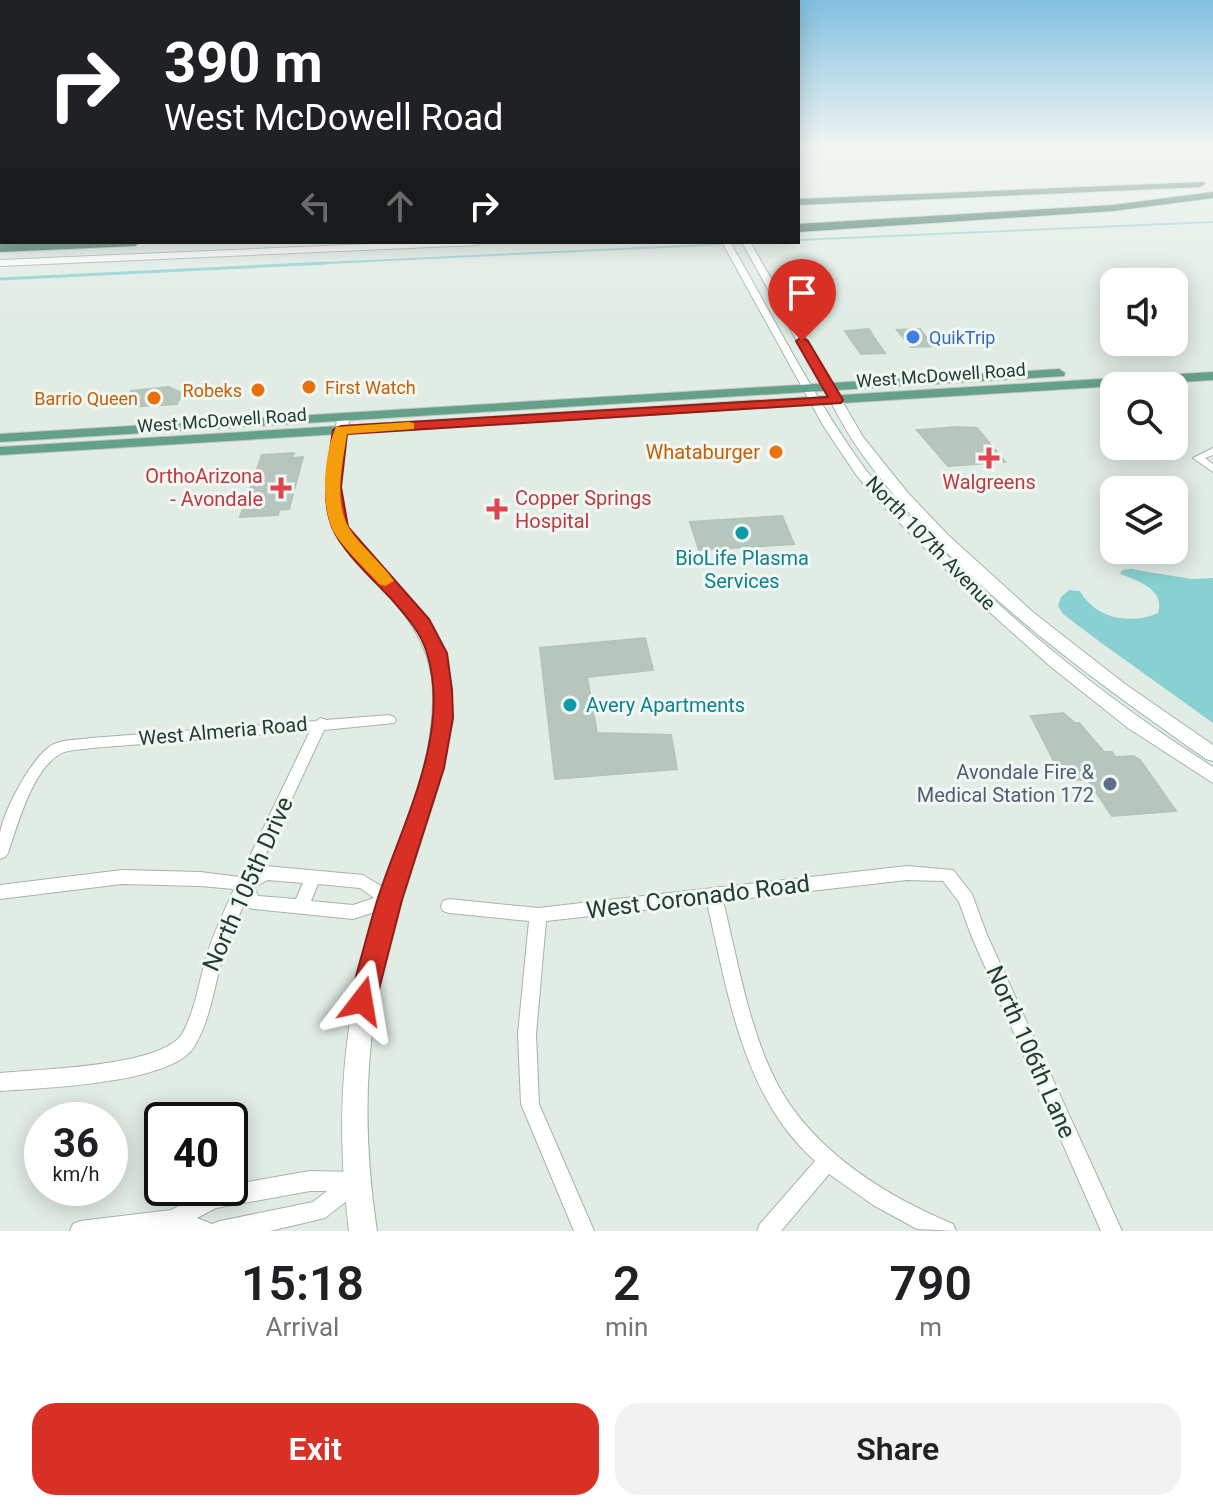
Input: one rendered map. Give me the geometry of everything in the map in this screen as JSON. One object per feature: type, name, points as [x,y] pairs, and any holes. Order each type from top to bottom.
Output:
[{"type":"highway","points":[[800,214],[1029,203]]},
{"type":"highway","points":[[800,228],[1152,203]]},
{"type":"highway","points":[[0,250],[90,244]]},
{"type":"main road","points":[[0,263],[432,244]]},
{"type":"main road","name":"North 107th Avenue","points":[[748,246],[868,452],[964,558],[1039,624],[1213,754]]},
{"type":"main road","name":"North 107th Avenue","points":[[729,247],[816,402],[865,477],[961,580],[1131,719],[1208,773]]},
{"type":"main road","points":[[742,267],[750,269],[772,301],[782,304]]},
{"type":"main road","points":[[763,305],[774,308],[785,325],[796,332]]},
{"type":"main road","name":"West McDowell Road","points":[[0,451],[808,387],[1213,364]]},
{"type":"main road","name":"West McDowell Road","points":[[0,438],[816,402],[1213,376]]},
{"type":"main road","points":[[342,424],[333,487],[340,527],[361,555],[416,613],[437,653],[443,718],[436,758],[371,965],[357,1033],[352,1098],[355,1182],[363,1231]]},
{"type":"main road","points":[[1131,719],[1149,709]]},
{"type":"street","points":[[1213,451],[1198,458],[1213,469]]},
{"type":"street","name":"West Almeria Road","points":[[0,853],[38,767],[57,749],[91,743],[389,720]]},
{"type":"street","name":"North 105th Drive","points":[[0,1082],[153,1065],[183,1048],[195,1024],[208,972],[245,884],[321,723]]},
{"type":"street","points":[[0,892],[122,877],[200,879],[245,884],[266,873],[363,882],[390,900]]},
{"type":"street","name":"West Coronado Road","points":[[449,906],[538,915],[907,873],[947,875]]},
{"type":"street","name":"North 106th Lane","points":[[947,875],[966,899],[979,935],[1112,1231]]},
{"type":"street","points":[[301,907],[313,877]]},
{"type":"street","points":[[245,884],[253,902],[353,912],[390,900]]},
{"type":"street","points":[[713,894],[747,1028],[766,1077],[785,1113],[829,1159],[869,1190],[905,1213],[946,1231]]},
{"type":"street","points":[[538,915],[527,1034],[530,1104],[584,1231]]},
{"type":"street","points":[[767,1231],[829,1159]]},
{"type":"street","points":[[80,1231],[173,1220],[214,1198],[310,1181],[355,1182]]},
{"type":"street","points":[[220,1231],[318,1211],[355,1182]]},
{"type":"street","points":[[173,1220],[205,1231]]},
{"type":"water","points":[[1122,570],[1191,579],[1213,578],[1213,723],[1100,642],[1063,614],[1058,606],[1061,597],[1069,590],[1080,591],[1095,608],[1115,617],[1137,619],[1158,613],[1158,598],[1154,592],[1120,574]]},
{"type":"building","name":"QuikTrip","points":[[869,329],[885,353],[861,354],[845,331]]},
{"type":"building","name":"QuikTrip","points":[[920,329],[933,346],[911,347],[897,330]]},
{"type":"building","name":"Barrio Queen","points":[[168,387],[182,393],[177,404],[128,407],[130,403],[125,403],[131,391]]},
{"type":"building","name":"Walgreens","points":[[977,428],[1005,462],[948,466],[917,430]]},
{"type":"building","name":"OrthoArizona - Avondale","points":[[294,453],[292,458],[303,457],[289,509],[279,510],[278,515],[240,517],[262,455]]},
{"type":"building","name":"BioLife Plasma Services","points":[[782,516],[794,544],[699,550],[690,522]]},
{"type":"building","name":"Avery Apartments","points":[[645,638],[653,670],[587,677],[597,733],[671,735],[677,769],[555,779],[540,648]]},
{"type":"building","name":"Avondale Fire & Medical Station 172","points":[[1063,713],[1079,723],[1104,752],[1112,752],[1115,757],[1133,756],[1140,760],[1176,811],[1112,816],[1088,780],[1063,779],[1031,716]]},
{"type":"waterway","points":[[800,240],[1213,222]]},
{"type":"waterway","points":[[285,265],[725,244]]},
{"type":"waterway","points":[[0,279],[327,263]]},
{"type":"slow traffic","points":[[385,581],[340,527],[333,498],[333,476],[341,430],[409,426]]},
{"type":"place","name":"QuikTrip","points":[[913,337]]},
{"type":"place","name":"First Watch","points":[[309,387]]},
{"type":"place","name":"Robeks","points":[[258,390]]},
{"type":"place","name":"Barrio Queen","points":[[154,398]]},
{"type":"place","name":"Whataburger","points":[[776,452]]},
{"type":"place","name":"Walgreens","points":[[989,458]]},
{"type":"place","name":"OrthoArizona - Avondale","points":[[281,488]]},
{"type":"place","name":"Copper Springs Hospital","points":[[497,509]]},
{"type":"place","name":"BioLife Plasma Services","points":[[742,533]]},
{"type":"place","name":"Avery Apartments","points":[[570,705]]},
{"type":"place","name":"Avondale Fire & Medical Station 172","points":[[1110,784]]},
{"type":"route","points":[[362,1001],[438,749],[443,718],[442,690],[437,653],[423,623],[361,555],[340,527],[333,498],[333,476],[341,430],[837,400],[802,341]]}]
